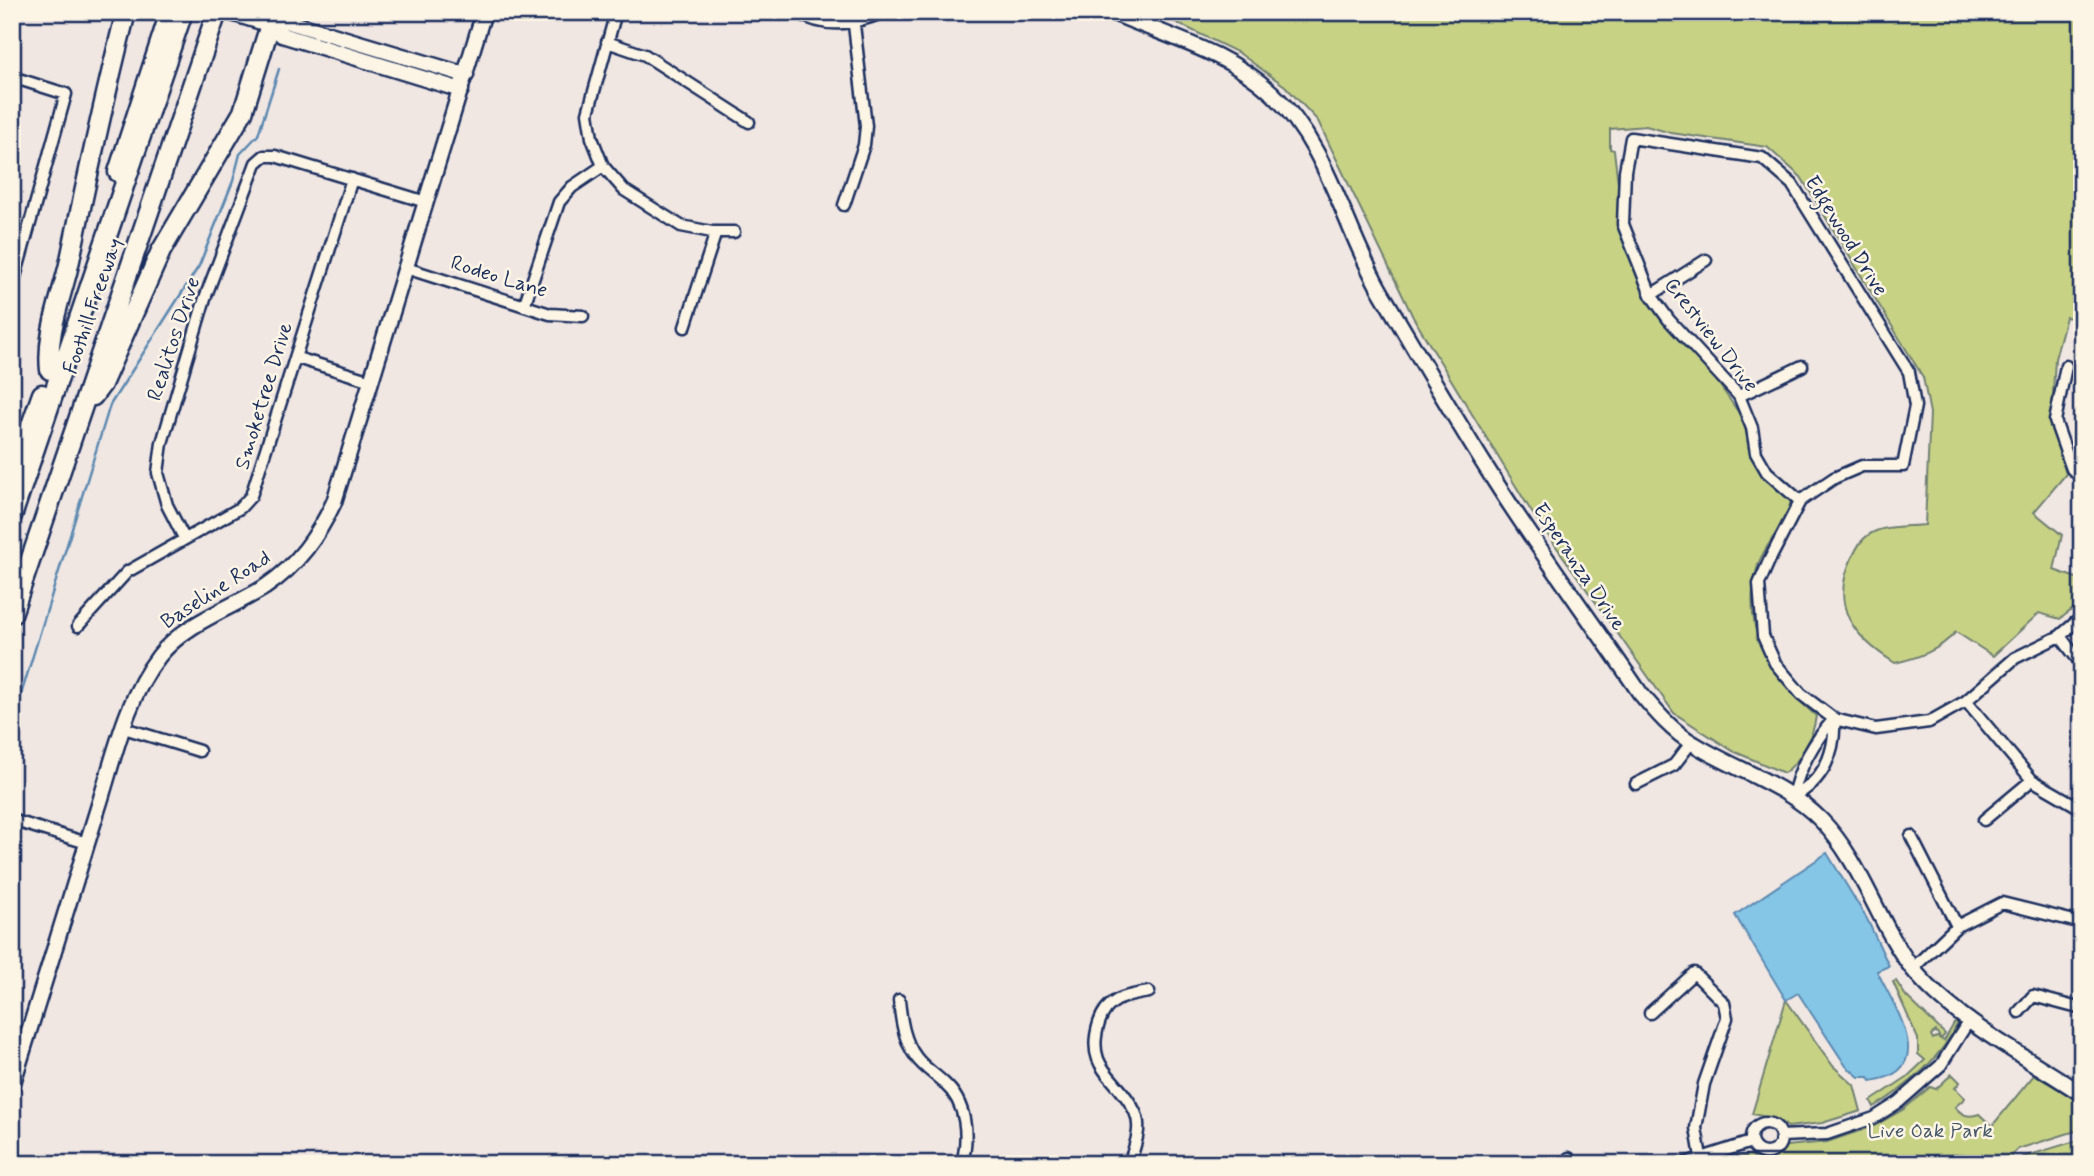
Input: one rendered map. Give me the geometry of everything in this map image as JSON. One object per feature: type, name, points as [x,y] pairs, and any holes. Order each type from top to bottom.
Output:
[{"type":"highway","points":[[50,370],[47,345],[62,295],[77,217],[126,12]]},
{"type":"highway","name":"Foothill Freeway","points":[[12,479],[170,12]]},
{"type":"highway","points":[[12,516],[183,12]]},
{"type":"highway","points":[[12,585],[206,12]]},
{"type":"highway","name":"Foothill Freeway","points":[[12,614],[217,12]]},
{"type":"highway","points":[[79,416],[102,384],[171,233],[243,113],[273,19]]},
{"type":"main road","points":[[228,12],[253,20],[286,21],[466,75]]},
{"type":"main road","name":"Baseline Road","points":[[12,1086],[87,843],[138,691],[161,654],[197,624],[265,587],[309,547],[334,502],[484,12]]},
{"type":"main road","name":"Esperanza Drive","points":[[1112,12],[1218,55],[1248,72],[1299,123],[1317,152],[1379,288],[1496,484],[1640,693],[1656,712],[1691,743],[1793,797],[1821,819],[1839,843],[1890,936],[1926,985],[1970,1019],[2082,1094]]},
{"type":"main road","points":[[273,19],[282,36],[461,90]]},
{"type":"street","points":[[616,12],[588,113],[592,138],[603,166],[624,190],[681,226],[734,232]]},
{"type":"street","points":[[797,12],[827,23],[854,25],[884,12]]},
{"type":"street","points":[[844,205],[864,145],[866,126],[854,25]]},
{"type":"street","points":[[607,42],[645,55],[749,122]]},
{"type":"street","points":[[12,78],[66,94],[12,288]]},
{"type":"street","name":"Crestview Drive","points":[[1631,138],[1625,172],[1623,224],[1651,295],[1669,320],[1739,396],[1752,428],[1756,453],[1767,472],[1800,501]]},
{"type":"street","name":"Edgewood Drive","points":[[1631,138],[1762,158],[1792,184],[1909,372],[1915,406],[1903,466],[1862,466],[1834,478],[1800,501]]},
{"type":"street","name":"Realitos Drive","points":[[184,538],[167,505],[158,472],[162,443],[205,298],[256,163],[264,156],[275,156],[352,179]]},
{"type":"street","points":[[524,306],[559,202],[572,187],[603,166]]},
{"type":"street","points":[[352,179],[426,202]]},
{"type":"street","name":"Smoketree Drive","points":[[78,626],[127,572],[240,508],[251,496],[352,179]]},
{"type":"street","points":[[685,327],[716,232]]},
{"type":"street","points":[[1651,295],[1706,261]]},
{"type":"street","name":"Rodeo Lane","points":[[405,268],[550,314],[583,316]]},
{"type":"street","points":[[297,358],[371,380]]},
{"type":"street","points":[[1739,396],[1802,366]]},
{"type":"street","points":[[2066,366],[2054,421],[2072,469],[2082,478]]},
{"type":"street","points":[[1800,501],[1759,584],[1763,636],[1775,663],[1801,694],[1834,719],[1876,729],[1902,728],[1928,722],[1966,701],[2015,658],[2060,636],[2082,617]]},
{"type":"street","points":[[2060,636],[2082,665]]},
{"type":"street","points":[[1966,701],[2032,780],[2082,809]]},
{"type":"street","points":[[1793,797],[1797,776],[1821,733],[1834,719]]},
{"type":"street","points":[[1793,797],[1811,787],[1831,754],[1835,739],[1834,719]]},
{"type":"street","points":[[124,728],[199,751]]},
{"type":"street","points":[[1636,784],[1674,765],[1691,743]]},
{"type":"street","points":[[1814,748],[1826,747],[1831,754]]},
{"type":"street","points":[[1984,820],[2032,780]]},
{"type":"street","points":[[12,820],[87,843]]},
{"type":"street","points":[[1911,836],[1957,926]]},
{"type":"street","points":[[1912,968],[1957,926],[2002,903],[2082,923]]},
{"type":"street","points":[[1650,1013],[1694,973],[1724,1003],[1727,1018],[1704,1084],[1696,1128],[1701,1157]]},
{"type":"street","points":[[1129,1164],[1138,1133],[1136,1112],[1099,1064],[1094,1038],[1105,1008],[1113,1001],[1149,992]]},
{"type":"street","points":[[2019,1012],[2033,996],[2082,1009]]},
{"type":"street","points":[[899,1000],[902,1024],[912,1050],[923,1065],[947,1085],[962,1111],[966,1126],[962,1164]]},
{"type":"street","points":[[1780,1136],[1826,1134],[1874,1118],[1899,1102],[1941,1065],[1970,1019]]},
{"type":"street","points":[[1762,1124],[1776,1127],[1780,1136],[1779,1146],[1768,1153],[1758,1152],[1751,1142],[1753,1130],[1762,1124]]},
{"type":"street","points":[[1683,1164],[1751,1142]]},
{"type":"green space","points":[[1162,12],[2082,12],[2082,320],[2066,317],[2055,359],[2051,426],[2066,474],[2034,512],[2062,535],[2054,570],[2082,580],[2082,602],[2060,619],[2039,613],[1993,656],[1956,632],[1928,652],[1895,663],[1867,642],[1849,619],[1844,605],[1846,575],[1856,549],[1868,536],[1887,528],[1925,525],[1930,413],[1923,377],[1801,177],[1767,147],[1671,133],[1646,126],[1610,129],[1610,149],[1614,150],[1626,251],[1655,303],[1703,361],[1741,416],[1753,452],[1791,498],[1786,516],[1758,565],[1753,588],[1753,610],[1756,630],[1772,668],[1816,716],[1809,741],[1801,755],[1784,773],[1733,751],[1674,713],[1531,511],[1413,317],[1318,121],[1285,86],[1239,53],[1163,16]]},
{"type":"green space","points":[[1896,981],[1906,996],[1945,1034],[1941,1039],[1936,1031],[1931,1035],[1933,1039],[1937,1037],[1944,1041],[1955,1022],[1958,1023],[1943,1048],[1923,1070],[1874,1107],[1871,1101],[1907,1077],[1925,1060],[1918,1054],[1918,1039],[1893,982]]},
{"type":"green space","points":[[1786,1000],[1833,1066],[1854,1085],[1861,1111],[1822,1123],[1788,1127],[1776,1119],[1752,1114]]},
{"type":"green space","name":"Live Oak Park","points":[[1952,1074],[1960,1082],[1955,1088],[1965,1098],[1955,1107],[1966,1115],[1979,1114],[1992,1126],[2034,1075],[2082,1102],[2082,1129],[2018,1149],[2011,1156],[2010,1164],[1739,1164],[1737,1157],[1749,1155],[1765,1161],[1786,1146],[1827,1142],[1874,1126],[1904,1109],[1930,1087],[1936,1089]]},
{"type":"green space","points":[[2082,1139],[2082,1164],[2020,1164],[2023,1157]]},
{"type":"water","points":[[1827,853],[1867,919],[1889,966],[1877,971],[1907,1036],[1908,1052],[1904,1065],[1892,1075],[1871,1081],[1869,1077],[1859,1077],[1846,1066],[1798,993],[1786,1000],[1735,915]]},
{"type":"waterway","points":[[12,724],[110,405],[199,266],[233,181],[240,154],[258,135],[279,69]]}]
